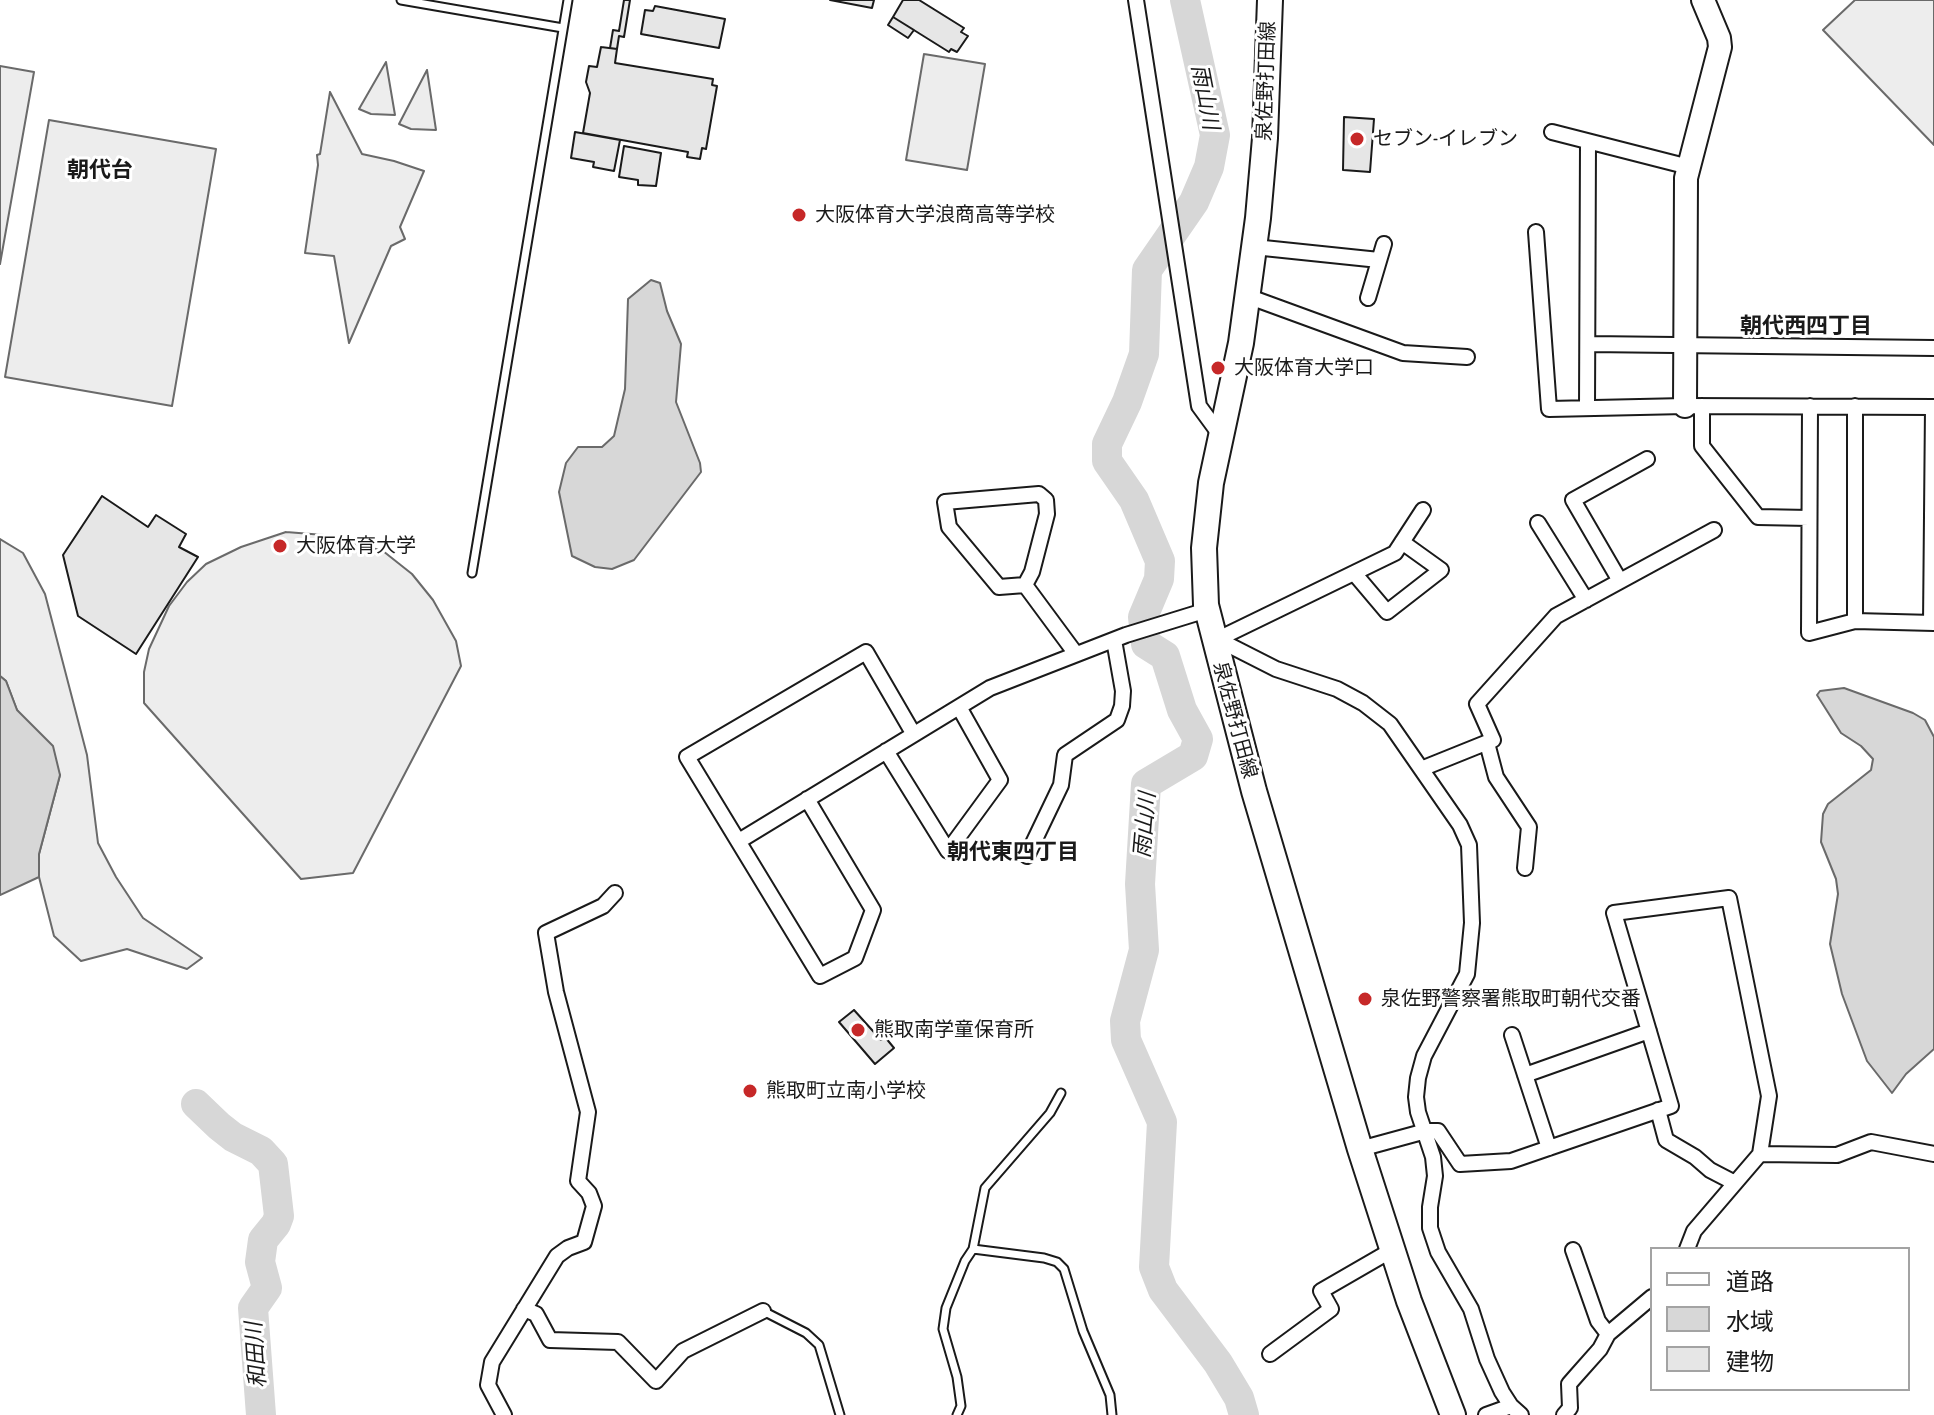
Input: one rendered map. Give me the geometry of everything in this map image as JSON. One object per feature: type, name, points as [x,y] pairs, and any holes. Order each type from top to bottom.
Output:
[{"type":"main road","name":"泉佐野打田線","points":[[1270,0],[1265,138],[1254,247],[1241,343],[1211,483],[1204,548],[1207,610],[1254,791],[1360,1149],[1430,1361],[1453,1415]]},
{"type":"street","points":[[1136,0],[1199,406],[1221,436]]},
{"type":"street","points":[[1703,0],[1720,47],[1686,178],[1685,346],[1693,406],[1702,446],[1740,508],[1758,517],[1809,518]]},
{"type":"street","points":[[1552,132],[1689,167]]},
{"type":"street","points":[[1587,408],[1588,142]]},
{"type":"street","points":[[1536,232],[1549,409],[1693,406],[1810,406],[1855,406],[1933,407],[1933,623],[1855,621],[1809,633],[1810,406]]},
{"type":"street","points":[[1368,298],[1384,244]]},
{"type":"street","points":[[1254,247],[1379,260]]},
{"type":"street","points":[[1247,296],[1403,353],[1467,357]]},
{"type":"street","points":[[1589,344],[1934,348]]},
{"type":"street","points":[[1855,406],[1855,621]]},
{"type":"street","points":[[1620,581],[1573,500],[1647,459]]},
{"type":"street","points":[[1039,494],[1046,500],[1047,514],[1032,572],[1025,585],[999,587],[949,527],[945,502],[1039,494]]},
{"type":"street","points":[[1216,638],[1395,553],[1423,510]]},
{"type":"street","points":[[1538,523],[1586,600]]},
{"type":"street","points":[[1421,769],[1493,740],[1477,704],[1556,616],[1714,530]]},
{"type":"street","points":[[1354,573],[1387,612],[1441,570],[1402,542]]},
{"type":"street","points":[[1025,585],[1076,654]]},
{"type":"street","points":[[739,841],[990,688],[1120,638],[1207,610]]},
{"type":"street","points":[[1027,856],[1061,785],[1065,755],[1117,720],[1123,691],[1120,638]]},
{"type":"street","points":[[1216,638],[1276,669],[1337,689],[1363,703],[1390,724],[1460,825],[1469,845],[1471,955],[1467,974],[1424,1056],[1418,1078],[1418,1112],[1433,1157],[1435,1176],[1430,1228],[1438,1252],[1471,1309],[1487,1359],[1516,1410],[1486,1415]]},
{"type":"street","points":[[807,799],[873,910],[855,958],[820,976],[687,757],[866,652],[913,733]]},
{"type":"street","points":[[886,751],[948,851],[1000,780],[959,707]]},
{"type":"street","points":[[1487,743],[1496,777],[1529,827],[1525,868]]},
{"type":"street","points":[[504,1415],[488,1385],[492,1362],[557,1256],[584,1242],[594,1206],[589,1193],[578,1181],[588,1112],[556,992],[546,933],[603,906],[615,893]]},
{"type":"street","points":[[1360,1149],[1426,1131],[1438,1131],[1460,1164],[1511,1161],[1671,1106],[1614,913],[1729,898],[1769,1096],[1760,1154],[1694,1231],[1688,1247]]},
{"type":"street","points":[[1525,1075],[1649,1031]]},
{"type":"street","points":[[1512,1035],[1549,1148]]},
{"type":"street","points":[[1658,1110],[1666,1140],[1735,1183]]},
{"type":"street","points":[[1760,1154],[1837,1155],[1871,1142],[1934,1154]]},
{"type":"street","points":[[1270,1354],[1331,1309],[1321,1291],[1392,1250]]},
{"type":"street","points":[[1573,1250],[1598,1321],[1608,1334]]},
{"type":"street","points":[[1564,1415],[1570,1408],[1569,1384],[1600,1349],[1608,1334],[1650,1299]]},
{"type":"street","points":[[524,1309],[536,1314],[550,1340],[618,1342],[656,1381],[683,1351],[763,1311]]},
{"type":"lane","points":[[401,0],[563,28]]},
{"type":"lane","points":[[472,573],[568,0]]},
{"type":"lane","points":[[957,1415],[961,1406],[957,1377],[943,1329],[946,1308],[973,1249],[985,1188],[1050,1113],[1061,1093]]},
{"type":"lane","points":[[973,1249],[1044,1258],[1057,1262],[1064,1269],[1083,1331],[1110,1395],[1112,1415]]},
{"type":"lane","points":[[763,1311],[806,1333],[819,1345],[840,1415]]},
{"type":"shaded area","points":[[1855,0],[1934,0],[1934,145],[1823,30]]},
{"type":"shaded area","points":[[924,54],[985,64],[967,170],[906,160]]},
{"type":"shaded area","points":[[386,62],[395,115],[371,114],[359,109]]},
{"type":"shaded area","points":[[0,66],[34,72],[0,264]]},
{"type":"shaded area","points":[[427,70],[436,130],[411,129],[399,124]]},
{"type":"shaded area","points":[[330,92],[362,154],[424,171],[400,227],[405,239],[391,246],[349,343],[334,256],[305,253],[317,155],[320,154]]},
{"type":"shaded area","points":[[49,120],[216,149],[172,406],[5,377]]},
{"type":"shaded area","points":[[286,532],[324,535],[383,551],[412,574],[433,600],[456,641],[461,666],[353,873],[301,879],[144,703],[144,672],[149,649],[169,606],[187,582],[206,564],[241,547]]},
{"type":"shaded area","points":[[0,539],[23,553],[45,594],[87,755],[98,843],[143,918],[202,958],[187,969],[127,949],[81,961],[54,936],[39,877],[39,854],[60,775],[17,710],[6,681],[0,676]]},
{"type":"water","points":[[651,280],[660,283],[667,311],[681,344],[676,402],[701,472],[634,560],[612,569],[595,567],[572,556],[559,492],[566,463],[578,447],[602,447],[614,436],[625,389],[628,299]]},
{"type":"water","points":[[0,676],[6,681],[17,710],[53,746],[60,775],[39,854],[39,877],[0,895]]},
{"type":"water","points":[[1844,688],[1913,713],[1925,720],[1934,737],[1934,1049],[1906,1074],[1892,1093],[1867,1061],[1842,994],[1830,944],[1838,894],[1836,879],[1821,842],[1823,814],[1828,804],[1871,770],[1873,759],[1861,746],[1841,733],[1817,695],[1820,691]]},
{"type":"building","points":[[624,0],[630,0],[624,37],[619,36],[617,49],[610,48],[613,30],[619,31]]},
{"type":"building","points":[[830,0],[874,0],[872,8]]},
{"type":"building","points":[[903,0],[919,0],[964,28],[961,32],[968,36],[957,52],[951,49],[949,52],[893,17]]},
{"type":"building","points":[[655,6],[725,19],[719,48],[641,34],[645,10],[653,11]]},
{"type":"building","points":[[893,17],[914,30],[908,38],[888,25]]},
{"type":"building","points":[[601,47],[617,49],[615,63],[713,79],[712,85],[717,86],[706,149],[702,148],[700,159],[687,157],[688,152],[583,133],[590,93],[586,82],[589,66],[597,67]]},
{"type":"building","points":[[1344,117],[1374,119],[1370,172],[1343,170]]},
{"type":"building","points":[[575,132],[620,140],[614,171],[593,167],[594,162],[571,158]]},
{"type":"building","points":[[624,146],[661,153],[656,186],[638,185],[638,180],[619,177]]},
{"type":"building","points":[[102,496],[148,527],[156,515],[186,534],[179,547],[198,557],[136,654],[78,616],[63,555]]},
{"type":"building","name":"熊取南学童保育所","points":[[854,1010],[881,1040],[885,1037],[894,1048],[875,1064],[839,1022]]},
{"type":"waterway","name":"雨山川","points":[[1185,0],[1215,135],[1209,167],[1194,202],[1147,270],[1144,354],[1127,402],[1107,444],[1107,461],[1134,500],[1160,561],[1159,579],[1143,617],[1146,644],[1165,656],[1182,710],[1198,739],[1193,756],[1146,784],[1140,884],[1144,950],[1125,1021],[1126,1040],[1162,1122],[1154,1267],[1163,1290],[1218,1363],[1239,1398],[1244,1415]]},
{"type":"waterway","name":"和田川","points":[[196,1104],[233,1137],[261,1151],[273,1164],[279,1216],[263,1240],[260,1262],[267,1288],[253,1308],[261,1415]]},
{"type":"place","name":"セブン-イレブン","points":[[1357,139]]},
{"type":"place","name":"大阪体育大学浪商高等学校","points":[[799,215]]},
{"type":"place","name":"大阪体育大学口","points":[[1218,368]]},
{"type":"place","name":"大阪体育大学","points":[[280,546]]},
{"type":"place","name":"泉佐野警察署熊取町朝代交番","points":[[1365,999]]},
{"type":"place","name":"熊取南学童保育所","points":[[858,1030]]},
{"type":"place","name":"熊取町立南小学校","points":[[750,1091]]},
{"type":"district","name":"朝代台","points":[[100,170]]},
{"type":"district","name":"朝代西四丁目","points":[[1806,326]]},
{"type":"district","name":"朝代東四丁目","points":[[1013,852]]}]
